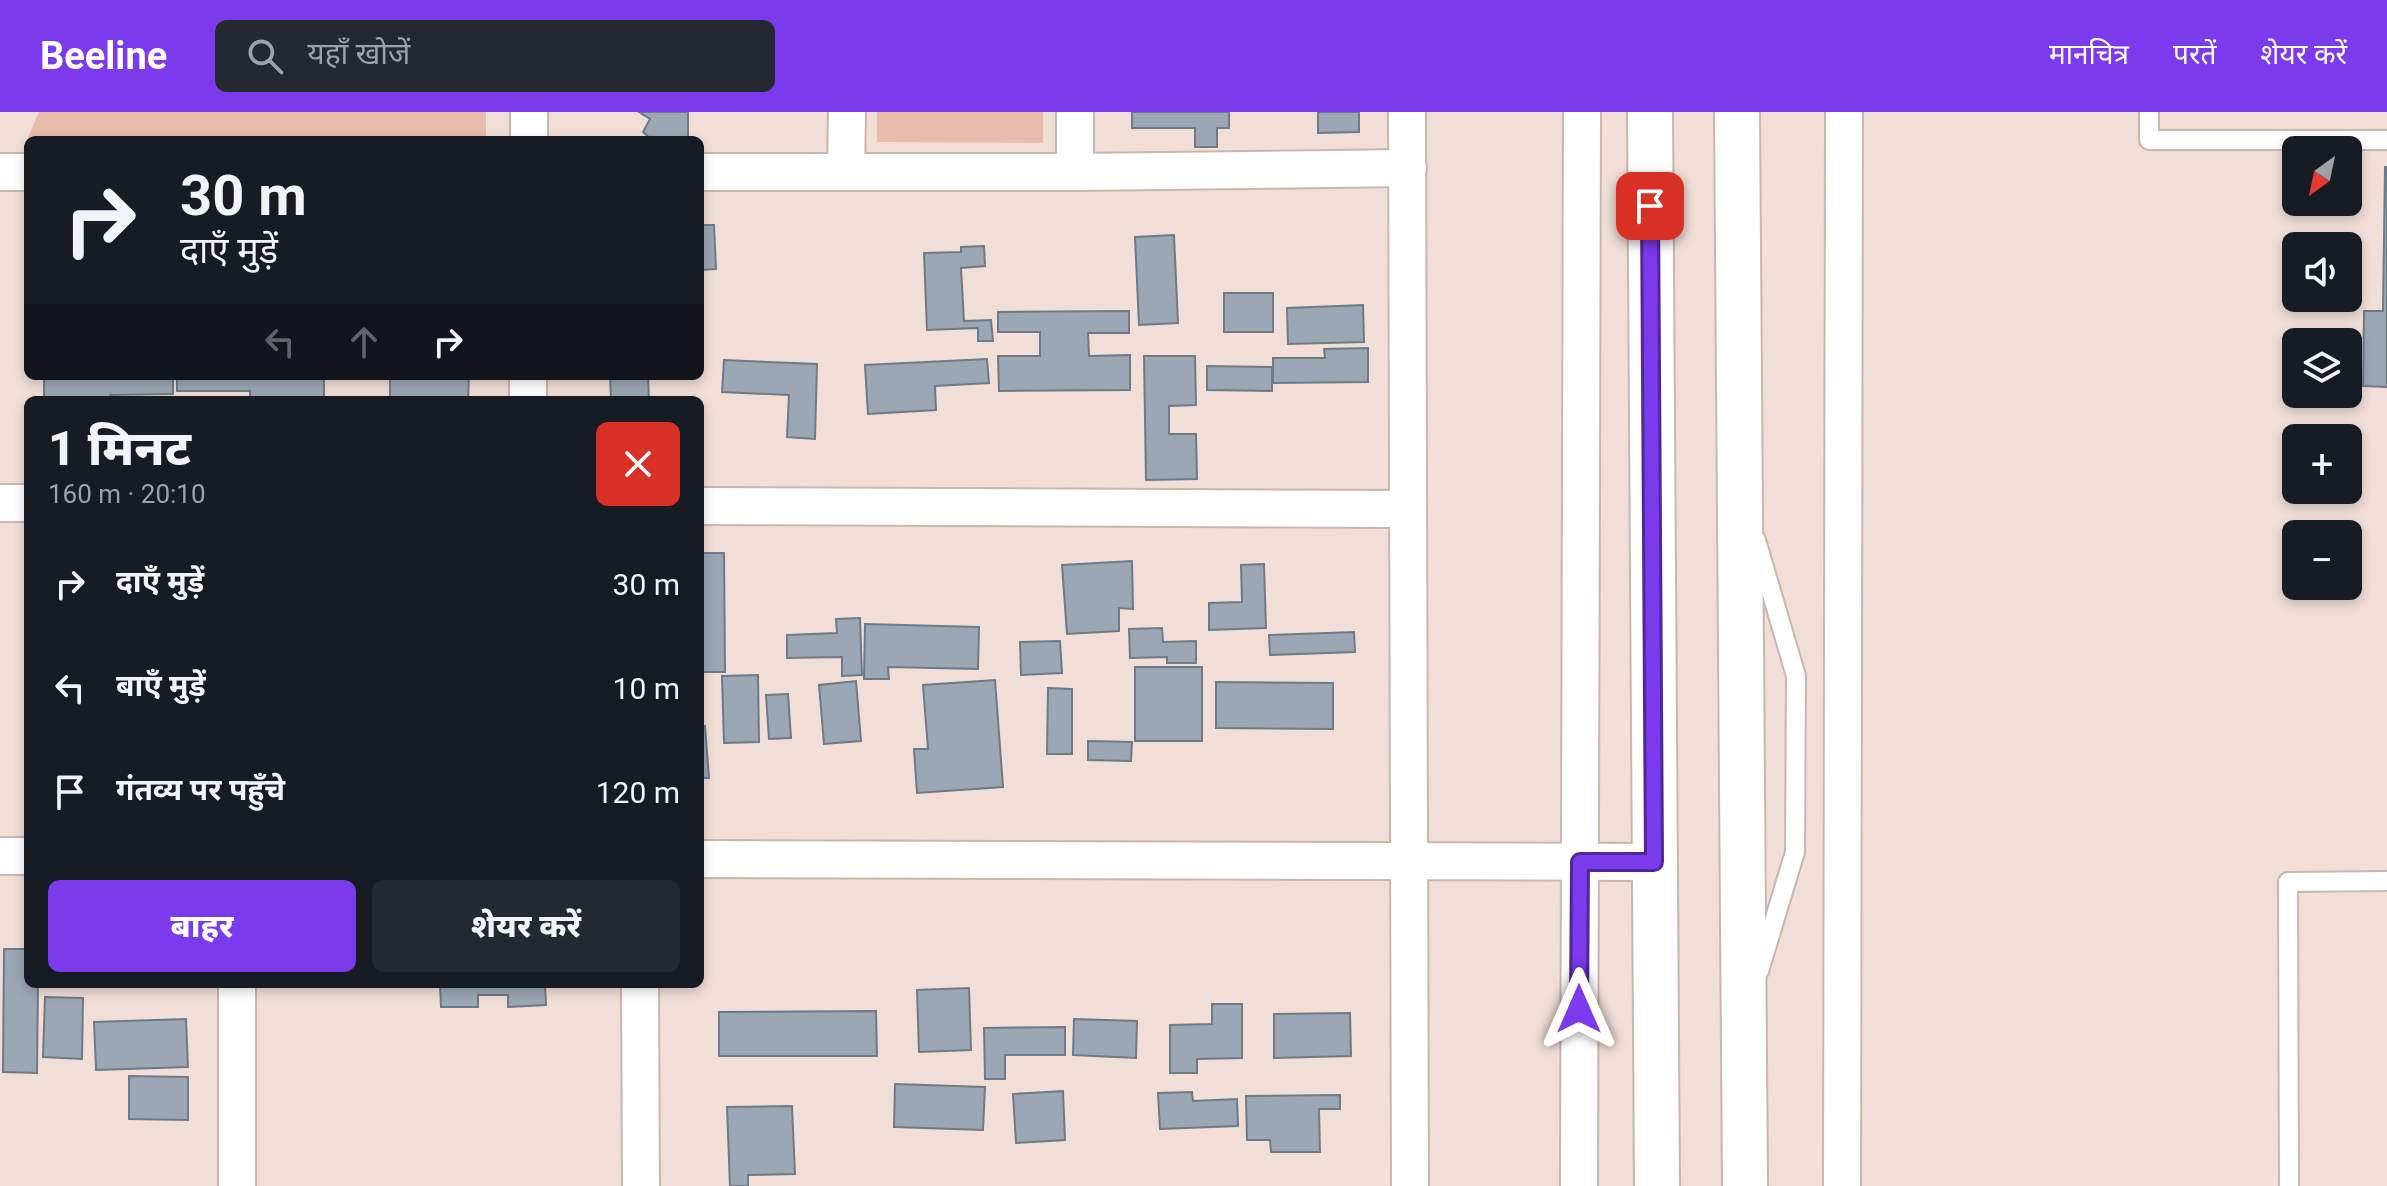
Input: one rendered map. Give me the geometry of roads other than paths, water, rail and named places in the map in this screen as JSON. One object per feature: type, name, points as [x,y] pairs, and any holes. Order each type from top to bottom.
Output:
[{"type":"street","points":[[529,112],[529,136]]},
{"type":"street","points":[[846,172],[847,112]]},
{"type":"street","points":[[1075,112],[1075,172]]},
{"type":"street","points":[[1407,112],[1410,1186]]},
{"type":"street","points":[[1579,1186],[1582,112]]},
{"type":"street","points":[[1650,112],[1657,1186]]},
{"type":"street","points":[[1737,112],[1745,1186]]},
{"type":"street","points":[[1842,1186],[1844,112]]},
{"type":"street","points":[[704,172],[1408,168]]},
{"type":"street","points":[[0,172],[24,172]]},
{"type":"street","points":[[0,503],[24,503]]},
{"type":"street","points":[[704,506],[1408,509]]},
{"type":"street","points":[[0,856],[24,856]]},
{"type":"street","points":[[704,859],[1654,862]]},
{"type":"street","points":[[237,988],[237,1186]]},
{"type":"street","points":[[640,988],[641,1186]]},
{"type":"lane","points":[[2149,112],[2149,140],[2387,140]]},
{"type":"lane","points":[[2289,1186],[2288,882],[2387,881]]}]
